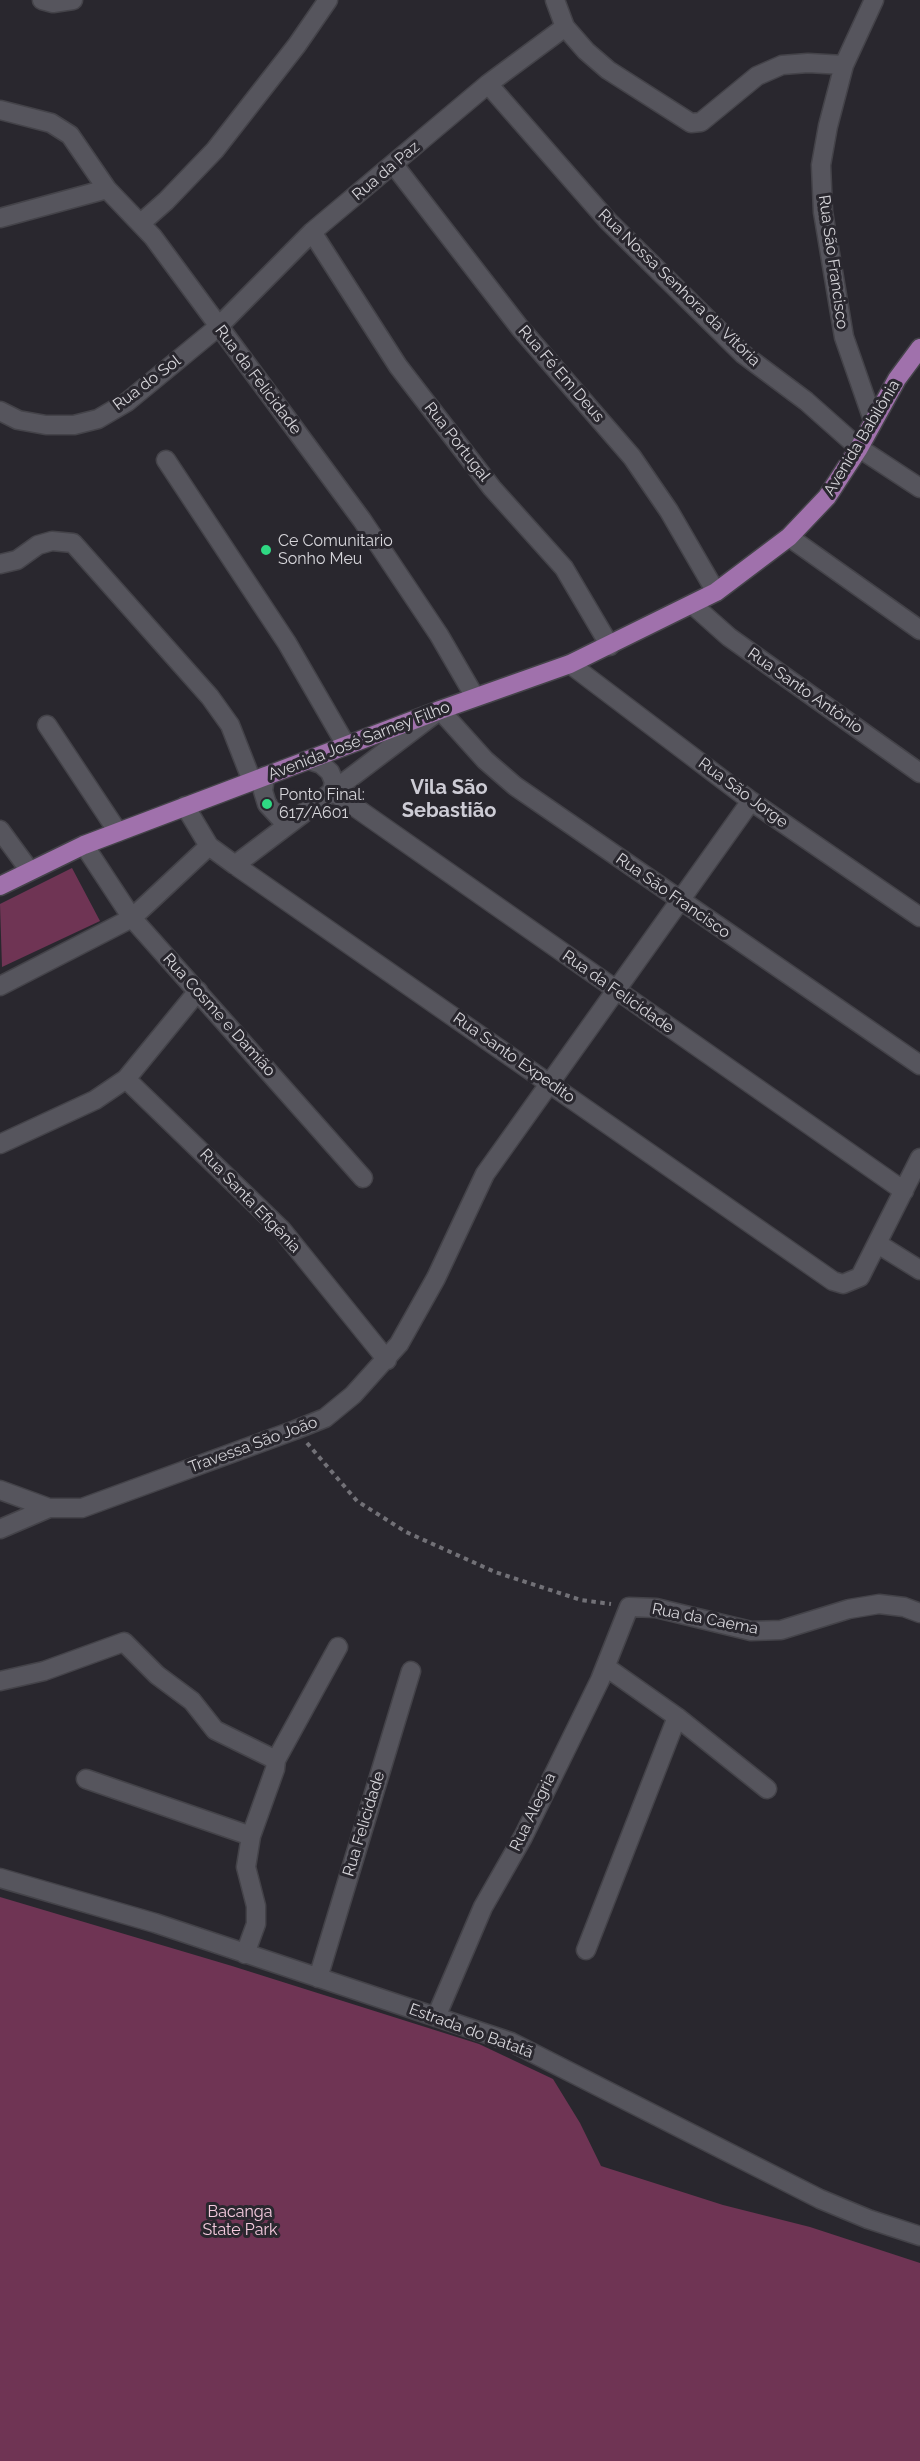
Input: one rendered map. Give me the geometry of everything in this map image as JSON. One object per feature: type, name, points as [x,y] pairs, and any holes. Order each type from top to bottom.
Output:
[{"type":"main road","name":"Avenida Babilônia","points":[[716,592],[789,537],[827,497],[860,448],[897,379],[920,348]]},
{"type":"main road","name":"Avenida José Sarney Filho","points":[[0,886],[84,844],[475,697],[570,664],[716,592]]},
{"type":"street","points":[[42,0],[53,3],[74,0]]},
{"type":"street","points":[[141,222],[174,194],[215,150],[297,45],[328,0]]},
{"type":"street","points":[[555,0],[565,27],[608,70],[691,123],[701,122],[757,76],[782,65],[808,63],[844,65]]},
{"type":"street","name":"Rua São Francisco","points":[[873,420],[844,337],[823,212],[821,165],[828,126],[844,65],[874,0]]},
{"type":"street","name":"Rua da Paz","points":[[218,327],[312,232],[488,84],[565,27]]},
{"type":"street","name":"Rua Nossa Senhora da Vitória","points":[[488,84],[608,221],[743,354],[806,401],[860,448],[920,488]]},
{"type":"street","name":"Rua da Felicidade","points":[[0,110],[51,123],[70,135],[107,189],[141,222],[362,520],[439,635],[475,697]]},
{"type":"street","name":"Rua Fé Em Deus","points":[[394,165],[520,328],[632,457],[669,512],[716,592]]},
{"type":"street","points":[[0,218],[107,189]]},
{"type":"street","name":"Rua Portugal","points":[[312,232],[398,366],[492,488],[564,568],[610,646]]},
{"type":"street","name":"Rua do Sol","points":[[0,411],[18,420],[46,425],[74,425],[98,419],[127,402],[218,327]]},
{"type":"street","points":[[166,460],[287,643],[346,745]]},
{"type":"street","points":[[789,537],[920,630]]},
{"type":"street","points":[[0,564],[17,560],[38,545],[52,541],[73,543],[210,697],[230,725],[258,778],[267,804],[280,818],[292,822]]},
{"type":"street","name":"Rua Santo Antônio","points":[[693,605],[729,637],[920,773]]},
{"type":"street","name":"Rua São Jorge","points":[[570,664],[751,801],[920,917]]},
{"type":"street","points":[[235,866],[440,710]]},
{"type":"street","name":"Rua São Francisco","points":[[440,710],[485,760],[515,786],[920,1065]]},
{"type":"street","points":[[47,725],[118,832]]},
{"type":"street","points":[[309,760],[321,764],[330,772],[334,782],[332,791]]},
{"type":"street","name":"Rua da Felicidade","points":[[332,791],[904,1191]]},
{"type":"street","points":[[548,1082],[751,801]]},
{"type":"street","name":"Rua Santo Expedito","points":[[185,806],[209,846],[235,866],[833,1281],[843,1284],[860,1277],[878,1245]]},
{"type":"street","points":[[0,830],[30,871]]},
{"type":"street","name":"Rua Cosme e Damião","points":[[84,844],[132,918],[363,1178]]},
{"type":"street","points":[[0,986],[132,918],[209,846]]},
{"type":"street","points":[[0,1144],[95,1100],[126,1079],[198,991]]},
{"type":"street","name":"Rua Santa Efigênia","points":[[126,1079],[282,1230],[387,1360]]},
{"type":"street","name":"Travessa São João","points":[[0,1529],[49,1508],[82,1508],[325,1418],[353,1395],[387,1360],[436,1278],[485,1174],[548,1082]]},
{"type":"street","points":[[920,1158],[878,1245],[920,1270]]},
{"type":"street","points":[[0,1490],[49,1508]]},
{"type":"street","name":"Rua da Caema","points":[[629,1606],[656,1608],[751,1631],[781,1630],[849,1609],[879,1604],[904,1607],[920,1613]]},
{"type":"street","name":"Rua Alegria","points":[[436,2017],[483,1907],[523,1837],[606,1667],[629,1606]]},
{"type":"street","points":[[0,1681],[44,1671],[124,1642],[157,1675],[192,1701],[215,1730],[276,1760]]},
{"type":"street","points":[[245,1954],[256,1924],[256,1906],[246,1867],[251,1836],[275,1769],[276,1760],[338,1647]]},
{"type":"street","points":[[606,1667],[677,1717],[767,1789]]},
{"type":"street","name":"Rua Felicidade","points":[[318,1978],[411,1671]]},
{"type":"street","points":[[586,1950],[677,1717]]},
{"type":"street","points":[[86,1779],[251,1836]]},
{"type":"street","name":"Estrada do Batatã","points":[[0,1878],[113,1910],[511,2042],[820,2199],[868,2219],[920,2236]]},
{"type":"path","points":[[295,1430],[357,1500],[406,1532],[485,1568],[544,1589],[581,1600],[629,1606]]},
{"type":"green space","points":[[72,868],[100,921],[2,967],[0,904]]},
{"type":"green space","name":"Bacanga State Park","points":[[0,1897],[232,1966],[479,2044],[553,2079],[580,2123],[601,2166],[723,2205],[810,2227],[920,2263],[920,2461],[0,2461]]},
{"type":"place","name":"Ce Comunitario Sonho Meu","points":[[266,550]]},
{"type":"place","name":"Ponto Final: 617/A601","points":[[267,804]]},
{"type":"district","name":"Vila São Sebastião","points":[[449,800]]}]
